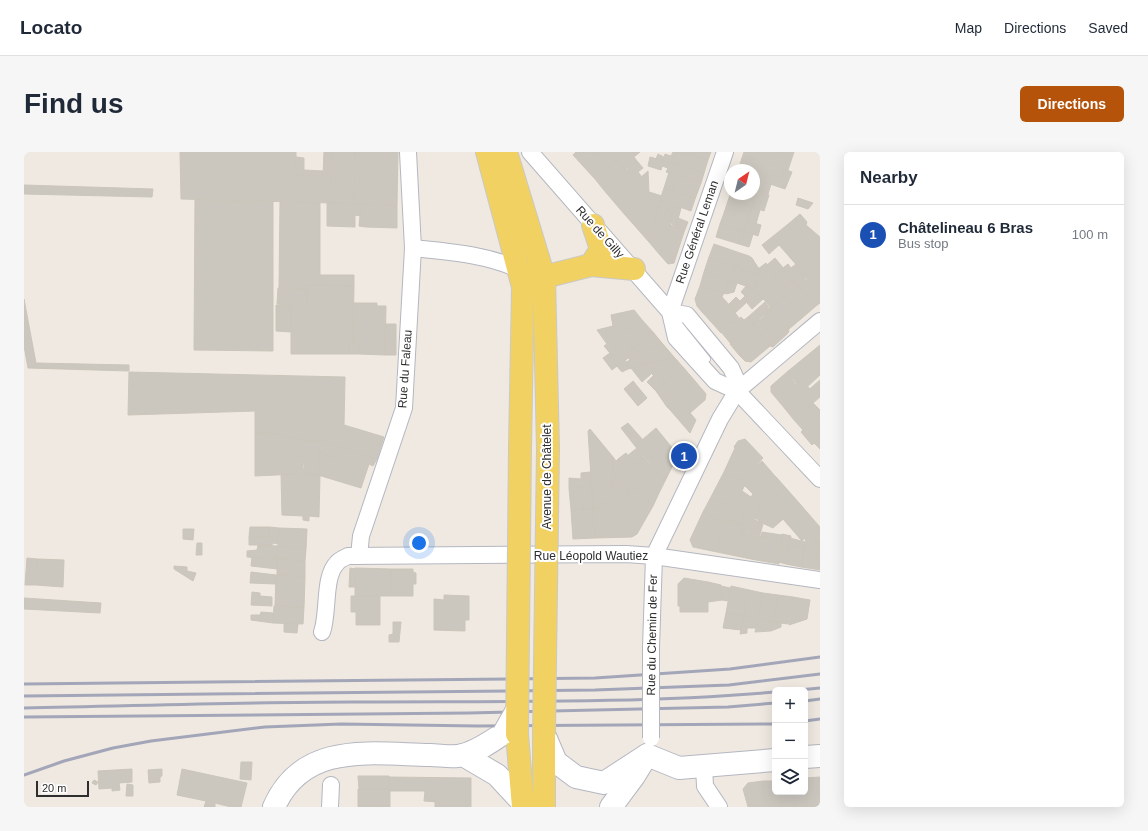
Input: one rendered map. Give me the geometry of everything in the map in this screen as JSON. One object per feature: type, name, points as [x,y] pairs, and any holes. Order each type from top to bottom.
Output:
[{"type":"main road","points":[[487,152],[523,287],[517,710],[511,734],[530,806]]},
{"type":"main road","name":"Avenue de Châtelet","points":[[506,152],[544,277],[548,449],[544,734],[530,806]]},
{"type":"main road","points":[[591,265],[600,249],[593,225]]},
{"type":"main road","points":[[518,269],[544,277],[591,265],[634,269]]},
{"type":"street","name":"Rue du Faleau","points":[[359,556],[361,536],[404,408],[413,248],[408,152]]},
{"type":"street","name":"Rue de Gilly","points":[[530,152],[593,225],[634,269],[670,312],[676,338],[715,381],[737,391],[820,479]]},
{"type":"street","name":"Rue Général Leman","points":[[670,312],[725,152]]},
{"type":"street","points":[[413,248],[499,260],[518,269]]},
{"type":"street","points":[[670,312],[687,315],[731,368],[736,379],[737,391]]},
{"type":"street","name":"Rue du Chemin de Fer","points":[[649,746],[654,556],[720,419],[737,391],[820,322]]},
{"type":"street","name":"Rue Léopold Wautiez","points":[[322,632],[325,623],[330,573],[337,562],[348,556],[626,554],[654,556],[820,580]]},
{"type":"street","points":[[274,807],[279,796],[292,777],[316,762],[339,755],[463,755],[511,734]]},
{"type":"street","points":[[544,734],[556,762],[576,777],[604,782],[649,746]]},
{"type":"street","points":[[649,746],[679,768],[772,760]]},
{"type":"street","points":[[611,807],[634,776],[649,746]]},
{"type":"street","points":[[463,755],[497,775],[530,806]]},
{"type":"street","points":[[808,757],[820,756]]},
{"type":"street","points":[[704,766],[704,786],[719,807]]},
{"type":"street","points":[[330,807],[331,786]]},
{"type":"building","points":[[180,152],[296,152],[296,175],[331,176],[331,203],[181,199]]},
{"type":"building","points":[[324,152],[332,152],[331,176],[323,176]]},
{"type":"building","points":[[332,152],[355,152],[354,204],[331,203]]},
{"type":"building","points":[[355,152],[398,152],[397,205],[354,204]]},
{"type":"building","points":[[576,152],[600,152],[584,167],[573,155]]},
{"type":"building","points":[[600,152],[610,152],[617,160],[595,179],[584,167]]},
{"type":"building","points":[[611,152],[624,152],[616,160]]},
{"type":"building","points":[[624,152],[640,152],[634,157],[637,161],[625,170],[616,160]]},
{"type":"building","points":[[673,152],[684,152],[680,165],[656,159],[658,154],[664,157],[665,154],[671,156]]},
{"type":"building","points":[[684,152],[708,160],[704,173],[679,166]]},
{"type":"building","points":[[684,152],[711,152],[708,160]]},
{"type":"building","points":[[744,152],[777,152],[773,165],[743,155]]},
{"type":"building","points":[[777,152],[794,152],[788,170],[773,165]]},
{"type":"building","points":[[743,155],[784,169],[781,178],[767,173],[764,182],[760,181],[760,164],[740,164]]},
{"type":"building","points":[[296,157],[304,158],[304,170],[323,171],[323,176],[296,175]]},
{"type":"building","points":[[650,157],[680,165],[677,175],[666,172],[668,168],[662,166],[661,170],[648,166]]},
{"type":"building","points":[[617,160],[626,170],[603,189],[595,179]]},
{"type":"building","points":[[637,161],[643,168],[638,172],[642,177],[632,185],[622,174]]},
{"type":"building","points":[[679,166],[704,173],[701,183],[677,175]]},
{"type":"building","points":[[784,169],[792,172],[785,189],[764,182],[767,173],[781,178]]},
{"type":"building","points":[[648,171],[649,193],[644,199],[632,185]]},
{"type":"building","points":[[669,172],[677,175],[672,191],[664,188]]},
{"type":"building","points":[[622,174],[632,186],[614,202],[603,189]]},
{"type":"building","points":[[677,175],[701,183],[695,199],[672,191]]},
{"type":"building","points":[[760,181],[771,184],[768,194],[760,192]]},
{"type":"building","points":[[24,185],[153,189],[152,197],[24,194]]},
{"type":"building","points":[[632,186],[644,199],[626,216],[614,202]]},
{"type":"building","points":[[664,188],[695,199],[691,211],[660,200]]},
{"type":"building","points":[[649,192],[662,196],[658,209],[647,195]]},
{"type":"building","points":[[760,192],[769,195],[764,211],[752,207],[754,200],[760,200]]},
{"type":"building","points":[[647,195],[658,209],[649,242],[626,216]]},
{"type":"building","points":[[798,198],[813,203],[808,209],[796,205]]},
{"type":"building","points":[[195,200],[273,202],[273,351],[194,350]]},
{"type":"building","points":[[660,200],[676,206],[673,213],[667,210],[664,218],[658,212]]},
{"type":"building","points":[[728,200],[734,200],[752,207],[747,221],[724,213]]},
{"type":"building","points":[[734,200],[754,200],[752,207]]},
{"type":"building","points":[[280,202],[320,203],[320,275],[354,275],[354,286],[307,285],[306,289],[279,288]]},
{"type":"building","points":[[327,203],[361,204],[360,216],[355,215],[355,227],[327,226]]},
{"type":"building","points":[[361,204],[397,205],[397,228],[366,227],[366,216],[360,216]]},
{"type":"building","points":[[676,206],[681,208],[676,227],[669,222]]},
{"type":"building","points":[[752,207],[760,210],[756,224],[747,221]]},
{"type":"building","points":[[667,210],[673,213],[669,222],[664,218]]},
{"type":"building","points":[[657,211],[671,225],[660,255],[649,242]]},
{"type":"building","points":[[724,213],[747,221],[744,231],[720,224]]},
{"type":"building","points":[[800,214],[807,222],[806,225],[820,237],[820,256],[808,242],[787,225]]},
{"type":"building","points":[[360,216],[366,216],[366,227],[359,226]]},
{"type":"building","points":[[678,218],[688,222],[684,232],[676,227]]},
{"type":"building","points":[[747,221],[761,225],[758,236],[744,231]]},
{"type":"building","points":[[720,224],[744,231],[739,244],[716,237]]},
{"type":"building","points":[[671,225],[684,232],[674,263],[668,264],[660,255]]},
{"type":"building","points":[[787,225],[808,242],[820,256],[820,266],[807,277],[772,237]]},
{"type":"building","points":[[744,231],[753,234],[749,247],[739,244]]},
{"type":"building","points":[[772,237],[779,245],[769,254],[762,245]]},
{"type":"building","points":[[714,244],[740,253],[736,266],[709,257]]},
{"type":"building","points":[[740,253],[752,258],[759,269],[759,276],[736,266]]},
{"type":"building","points":[[709,257],[736,266],[730,282],[704,272]]},
{"type":"building","points":[[775,258],[794,281],[786,288],[767,265]]},
{"type":"building","points":[[766,263],[777,277],[770,282],[758,269]]},
{"type":"building","points":[[788,264],[791,268],[796,264],[807,277],[797,286],[783,268]]},
{"type":"building","points":[[736,266],[759,276],[756,284],[753,286],[747,284],[746,286],[731,281]]},
{"type":"building","points":[[820,266],[820,292],[807,277]]},
{"type":"building","points":[[760,271],[766,278],[753,289],[746,286],[747,284],[753,286],[756,284]]},
{"type":"building","points":[[704,272],[728,281],[724,293],[700,286]]},
{"type":"building","points":[[777,277],[785,287],[780,292],[770,282]]},
{"type":"building","points":[[766,278],[784,297],[771,308],[754,288]]},
{"type":"building","points":[[808,278],[820,292],[820,303],[816,306],[798,285]]},
{"type":"building","points":[[728,281],[737,283],[734,292],[726,294],[724,293]]},
{"type":"building","points":[[793,281],[797,286],[784,297],[780,292]]},
{"type":"building","points":[[307,285],[354,286],[353,342],[349,342],[349,354],[308,354]]},
{"type":"building","points":[[798,285],[816,306],[802,318],[784,297]]},
{"type":"building","points":[[700,286],[724,293],[722,297],[702,312],[697,306],[695,299]]},
{"type":"building","points":[[746,286],[753,289],[745,296],[741,292]]},
{"type":"building","points":[[278,288],[307,289],[308,354],[291,354],[291,305],[277,304]]},
{"type":"building","points":[[754,288],[763,299],[752,309],[743,298]]},
{"type":"building","points":[[722,297],[732,308],[713,324],[702,312]]},
{"type":"building","points":[[736,297],[740,301],[732,308],[729,304]]},
{"type":"building","points":[[784,297],[802,318],[789,329],[770,309]]},
{"type":"building","points":[[743,298],[747,302],[735,313],[732,309]]},
{"type":"building","points":[[24,299],[36,363],[129,365],[129,371],[28,368],[24,346]]},
{"type":"building","points":[[765,302],[770,309],[754,324],[748,317]]},
{"type":"building","points":[[354,303],[377,303],[377,306],[386,306],[385,355],[359,354],[359,343],[353,342]]},
{"type":"building","points":[[276,305],[291,305],[291,332],[276,331]]},
{"type":"building","points":[[732,309],[739,318],[721,333],[713,324]]},
{"type":"building","points":[[770,309],[789,330],[788,333],[773,347],[770,346],[761,335],[775,323],[766,313]]},
{"type":"building","points":[[634,310],[643,321],[619,334],[613,326],[611,315]]},
{"type":"building","points":[[766,313],[771,319],[767,323],[762,318]]},
{"type":"building","points":[[741,317],[744,320],[748,317],[754,324],[731,344],[722,333]]},
{"type":"building","points":[[762,318],[767,323],[771,319],[775,323],[761,335],[752,325]]},
{"type":"building","points":[[643,321],[653,332],[633,349],[619,334]]},
{"type":"building","points":[[386,324],[396,324],[396,355],[385,355]]},
{"type":"building","points":[[752,325],[761,335],[739,355],[730,344]]},
{"type":"building","points":[[613,326],[619,334],[607,344],[597,330]]},
{"type":"building","points":[[653,332],[662,343],[638,355],[634,348]]},
{"type":"building","points":[[619,334],[633,349],[615,364],[610,358],[618,352],[610,342]]},
{"type":"building","points":[[761,335],[770,346],[751,362],[745,361],[739,355]]},
{"type":"building","points":[[349,342],[359,343],[359,354],[349,354]]},
{"type":"building","points":[[610,342],[618,352],[610,358],[617,366],[612,370],[603,358],[610,353],[604,346]]},
{"type":"building","points":[[662,343],[674,357],[644,365],[638,355]]},
{"type":"building","points":[[820,345],[820,367],[809,354]]},
{"type":"building","points":[[634,348],[638,356],[630,360],[629,358],[625,360],[624,357]]},
{"type":"building","points":[[809,354],[820,367],[820,375],[807,387],[802,380],[797,384],[787,372]]},
{"type":"building","points":[[638,356],[644,365],[628,369],[626,362]]},
{"type":"building","points":[[624,357],[628,369],[622,372],[615,364]]},
{"type":"building","points":[[674,357],[683,367],[662,385],[644,365]]},
{"type":"building","points":[[644,365],[651,374],[642,382],[631,368]]},
{"type":"building","points":[[683,367],[695,381],[674,400],[662,385]]},
{"type":"building","points":[[129,372],[345,377],[344,425],[384,437],[377,459],[320,441],[304,440],[277,434],[255,433],[255,411],[128,415]]},
{"type":"building","points":[[787,372],[803,395],[786,410],[771,392],[771,386]]},
{"type":"building","points":[[653,376],[662,386],[656,391],[647,382]]},
{"type":"building","points":[[802,380],[810,389],[803,395],[795,385]]},
{"type":"building","points":[[820,380],[820,397],[813,403],[805,393]]},
{"type":"building","points":[[633,381],[647,398],[638,406],[624,389]]},
{"type":"building","points":[[695,381],[706,394],[705,400],[690,413],[681,402],[679,405],[674,400]]},
{"type":"building","points":[[662,386],[675,401],[667,407],[656,391]]},
{"type":"building","points":[[805,393],[813,403],[794,420],[786,410]]},
{"type":"building","points":[[675,401],[679,405],[671,411],[667,407]]},
{"type":"building","points":[[681,402],[696,420],[690,433],[671,411]]},
{"type":"building","points":[[813,403],[820,410],[820,414],[803,430],[794,420]]},
{"type":"building","points":[[820,414],[820,438],[812,445],[801,432]]},
{"type":"building","points":[[628,423],[643,440],[635,446],[621,428]]},
{"type":"building","points":[[656,428],[678,455],[665,481],[635,446]]},
{"type":"building","points":[[590,429],[613,457],[614,481],[610,481],[611,486],[620,481],[629,493],[625,496],[628,499],[613,511],[610,511],[609,502],[602,503],[603,508],[593,508],[588,431]]},
{"type":"building","points":[[255,433],[277,434],[304,440],[320,441],[339,447],[336,458],[319,452],[318,475],[305,475],[303,456],[255,456]]},
{"type":"building","points":[[820,438],[820,449],[814,443]]},
{"type":"building","points":[[745,439],[763,458],[750,472],[742,464],[746,459],[734,447],[738,441]]},
{"type":"building","points":[[339,447],[377,459],[373,466],[369,464],[361,488],[318,475],[319,452],[336,458]]},
{"type":"building","points":[[637,448],[644,458],[635,465],[627,456]]},
{"type":"building","points":[[735,448],[746,459],[742,464],[749,472],[741,480],[724,472]]},
{"type":"building","points":[[626,453],[635,466],[629,472],[618,459]]},
{"type":"building","points":[[255,456],[303,456],[303,469],[297,469],[297,474],[255,476]]},
{"type":"building","points":[[613,457],[616,461],[618,459],[629,472],[626,475],[613,462]]},
{"type":"building","points":[[644,458],[665,481],[659,493],[635,465]]},
{"type":"building","points":[[762,461],[775,476],[758,490],[745,475]]},
{"type":"building","points":[[613,462],[626,475],[620,481],[611,486],[610,481],[614,481]]},
{"type":"building","points":[[635,466],[659,493],[653,506],[626,475]]},
{"type":"building","points":[[297,469],[305,469],[305,475],[320,475],[319,517],[309,516],[309,521],[303,520],[303,516],[282,515],[281,474],[297,474]]},
{"type":"building","points":[[590,472],[592,488],[569,488],[569,478],[581,479],[581,473]]},
{"type":"building","points":[[724,472],[746,483],[733,508],[711,497]]},
{"type":"building","points":[[626,475],[636,487],[629,493],[620,481]]},
{"type":"building","points":[[745,475],[758,490],[775,476],[777,478],[760,492],[768,502],[761,508],[751,497],[753,494],[744,485],[746,483],[741,480]]},
{"type":"building","points":[[777,478],[785,487],[768,502],[760,492]]},
{"type":"building","points":[[583,487],[583,489],[592,488],[593,509],[583,509],[582,498],[570,499],[569,488]]},
{"type":"building","points":[[636,487],[653,506],[637,534],[632,537],[595,538],[593,508],[603,508],[602,503],[609,502],[610,511],[613,511],[628,499],[625,496]]},
{"type":"building","points":[[785,487],[800,504],[773,528],[758,521],[764,516],[758,510]]},
{"type":"building","points":[[742,491],[751,497],[761,508],[758,510],[764,516],[759,520],[733,509]]},
{"type":"building","points":[[711,497],[733,508],[725,523],[703,512]]},
{"type":"building","points":[[582,498],[583,509],[571,510],[570,499]]},
{"type":"building","points":[[800,504],[819,526],[802,541],[783,519]]},
{"type":"building","points":[[733,508],[744,514],[742,525],[727,520]]},
{"type":"building","points":[[593,509],[595,538],[573,539],[571,510]]},
{"type":"building","points":[[703,512],[725,523],[720,531],[717,552],[693,547],[690,540]]},
{"type":"building","points":[[744,513],[759,522],[757,530],[746,527],[743,535],[741,535]]},
{"type":"building","points":[[727,520],[743,525],[741,535],[759,538],[756,560],[717,552],[720,531]]},
{"type":"building","points":[[759,522],[763,524],[759,538],[743,535],[746,527],[757,530]]},
{"type":"building","points":[[819,526],[819,543],[814,542],[814,538],[810,534]]},
{"type":"building","points":[[250,527],[269,527],[269,537],[249,537]]},
{"type":"building","points":[[269,527],[279,528],[278,544],[249,545],[249,537],[269,537]]},
{"type":"building","points":[[279,528],[307,529],[306,549],[278,546]]},
{"type":"building","points":[[183,529],[194,529],[193,540],[183,539]]},
{"type":"building","points":[[762,532],[782,535],[781,540],[761,536]]},
{"type":"building","points":[[810,533],[814,538],[814,542],[819,543],[815,569],[801,567],[806,537]]},
{"type":"building","points":[[782,534],[791,536],[789,547],[781,546]]},
{"type":"building","points":[[760,536],[782,540],[779,564],[756,560]]},
{"type":"building","points":[[790,538],[805,542],[804,548],[789,545]]},
{"type":"building","points":[[820,539],[820,570],[815,569]]},
{"type":"building","points":[[197,543],[202,543],[202,555],[196,555]]},
{"type":"building","points":[[258,545],[278,546],[277,559],[247,557],[247,551],[257,550]]},
{"type":"building","points":[[789,545],[804,548],[801,567],[786,564]]},
{"type":"building","points":[[278,546],[306,549],[305,561],[277,559]]},
{"type":"building","points":[[782,546],[789,547],[786,564],[779,562]]},
{"type":"building","points":[[252,557],[277,559],[277,569],[251,566]]},
{"type":"building","points":[[27,558],[37,559],[36,585],[25,585]]},
{"type":"building","points":[[37,559],[64,560],[63,587],[36,585]]},
{"type":"building","points":[[277,559],[305,561],[305,577],[277,575]]},
{"type":"building","points":[[174,566],[187,567],[187,571],[196,573],[193,581],[174,569]]},
{"type":"building","points":[[350,568],[355,569],[355,587],[349,587]]},
{"type":"building","points":[[355,568],[391,569],[391,596],[355,596]]},
{"type":"building","points":[[391,569],[413,569],[413,572],[416,573],[416,584],[413,584],[413,596],[391,596]]},
{"type":"building","points":[[251,572],[276,575],[276,584],[250,583]]},
{"type":"building","points":[[276,575],[305,577],[304,607],[275,606]]},
{"type":"building","points":[[684,578],[708,582],[708,612],[680,612],[680,606],[678,606],[678,584]]},
{"type":"building","points":[[708,582],[721,585],[722,600],[708,602]]},
{"type":"building","points":[[721,586],[730,588],[728,601],[722,600]]},
{"type":"building","points":[[731,586],[749,590],[744,616],[726,613]]},
{"type":"building","points":[[749,590],[763,593],[758,618],[744,616]]},
{"type":"building","points":[[252,592],[260,593],[260,596],[272,597],[272,606],[251,605]]},
{"type":"building","points":[[763,593],[778,595],[773,622],[757,619]]},
{"type":"building","points":[[444,595],[469,596],[469,620],[465,620],[465,631],[434,630],[434,599],[444,600]]},
{"type":"building","points":[[778,595],[793,597],[788,624],[773,622]]},
{"type":"building","points":[[351,596],[380,596],[380,625],[356,625],[356,612],[351,612]]},
{"type":"building","points":[[793,597],[810,600],[807,619],[789,625]]},
{"type":"building","points":[[24,598],[101,603],[100,613],[24,609]]},
{"type":"building","points":[[274,606],[304,607],[303,624],[273,623]]},
{"type":"building","points":[[261,612],[273,613],[273,623],[251,620],[251,615],[260,615]]},
{"type":"building","points":[[726,613],[744,616],[741,630],[723,628]]},
{"type":"building","points":[[744,616],[758,619],[756,628],[747,628],[747,633],[740,634]]},
{"type":"building","points":[[758,619],[773,622],[771,631],[755,632]]},
{"type":"building","points":[[393,622],[401,622],[399,642],[389,642],[389,635],[393,634]]},
{"type":"building","points":[[773,622],[781,623],[781,627],[771,631]]},
{"type":"building","points":[[284,623],[298,624],[297,633],[284,632]]},
{"type":"building","points":[[241,762],[252,762],[251,780],[240,779]]},
{"type":"building","points":[[132,769],[132,782],[119,783],[120,790],[112,791],[112,788],[99,789],[98,771]]},
{"type":"building","points":[[162,769],[160,782],[149,783],[148,770]]},
{"type":"building","points":[[182,769],[247,783],[241,807],[231,807],[215,803],[215,807],[204,807],[206,801],[177,795]]},
{"type":"building","points":[[358,776],[389,776],[389,789],[359,789]]},
{"type":"building","points":[[389,777],[471,778],[471,807],[439,807],[439,802],[424,801],[425,791],[390,791]]},
{"type":"building","points":[[820,777],[820,805],[807,806],[808,778]]},
{"type":"building","points":[[94,780],[98,782],[96,785],[92,783]]},
{"type":"building","points":[[763,781],[766,807],[748,807],[743,789],[748,783]]},
{"type":"building","points":[[763,781],[772,781],[772,795],[780,795],[780,807],[766,807]]},
{"type":"building","points":[[127,784],[133,785],[133,796],[126,796]]},
{"type":"building","points":[[358,789],[390,789],[390,806],[358,805]]},
{"type":"building","points":[[780,795],[794,795],[795,807],[780,807]]},
{"type":"building","points":[[794,795],[806,795],[807,807],[795,807]]},
{"type":"building","points":[[435,801],[439,802],[439,807],[435,807]]},
{"type":"building","points":[[358,805],[390,806],[390,807],[358,807]]},
{"type":"building","points":[[820,805],[820,807],[807,807]]},
{"type":"railway","points":[[24,684],[595,678],[730,669],[820,657]]},
{"type":"railway","points":[[24,696],[595,690],[729,685],[820,674]]},
{"type":"railway","points":[[808,689],[820,688]]},
{"type":"railway","points":[[24,708],[270,703],[617,700],[722,696],[772,692]]},
{"type":"railway","points":[[808,701],[820,699]]},
{"type":"railway","points":[[24,717],[469,713],[728,707],[772,703]]},
{"type":"railway","points":[[808,721],[820,719]]},
{"type":"railway","points":[[24,775],[64,761],[113,748],[151,741],[265,727],[341,724],[478,726],[772,724]]},
{"type":"place","name":"Châtelineau 6 Bras","points":[[684,456]]}]
